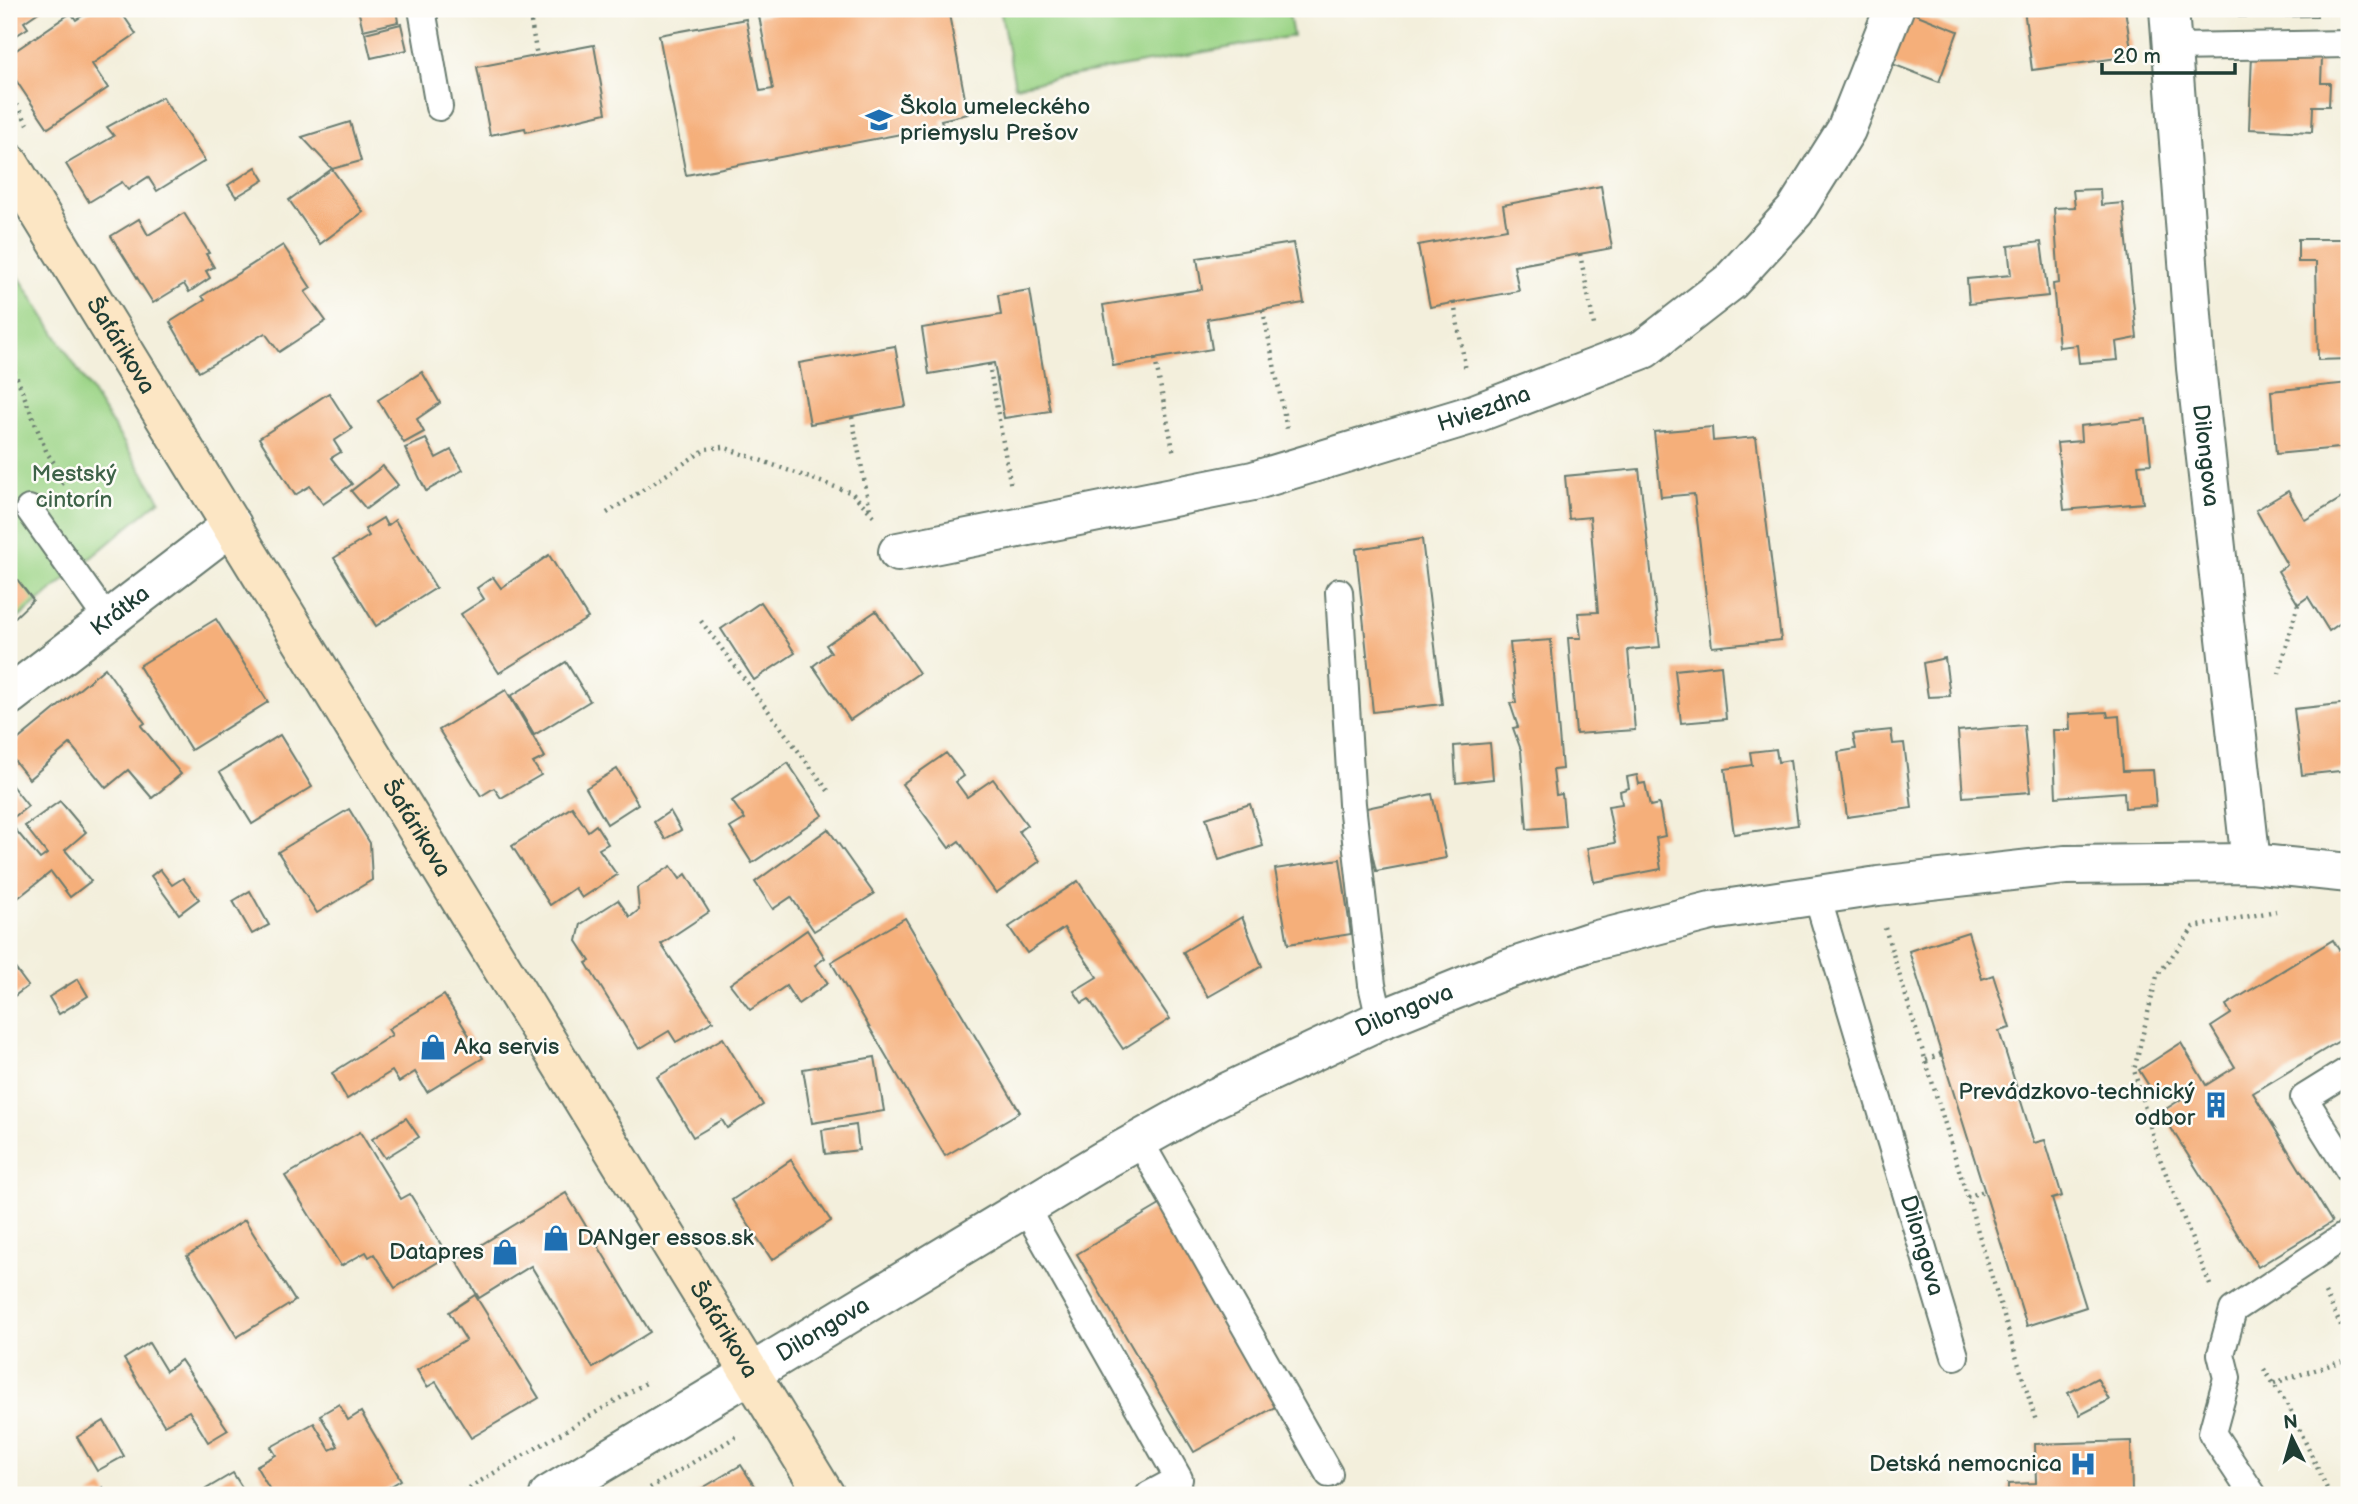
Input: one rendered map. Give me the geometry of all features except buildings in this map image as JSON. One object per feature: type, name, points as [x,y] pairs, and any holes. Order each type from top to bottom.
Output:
[{"type":"street","name":"Hviezdna","points":[[898,552],[1253,481],[1474,414],[1644,349],[1730,282],[1795,211],[1846,130],[1894,9]]},
{"type":"street","name":"Dilongova","points":[[2169,9],[2196,368],[2251,863]]},
{"type":"street","name":"Šafárikova","points":[[9,163],[825,1495]]},
{"type":"street","name":"Krátka","points":[[9,696],[232,525]]},
{"type":"street","name":"Dilongova","points":[[549,1495],[1139,1140],[1215,1098],[1380,1020],[1499,972],[1589,942],[1711,911],[1816,893],[2065,865],[2251,863],[2349,873]]},
{"type":"lane","points":[[422,9],[439,107]]},
{"type":"lane","points":[[2172,47],[2349,44]]},
{"type":"lane","points":[[29,509],[107,619]]},
{"type":"lane","points":[[1339,592],[1352,804],[1372,985],[1380,1020]]},
{"type":"lane","name":"Dilongova","points":[[1816,893],[1955,1356]]},
{"type":"lane","points":[[2349,1070],[2304,1098],[2349,1170]]},
{"type":"lane","points":[[1139,1140],[1329,1474]]},
{"type":"lane","points":[[1026,1209],[1179,1479],[1149,1495]]},
{"type":"lane","points":[[2253,1495],[2212,1433],[2227,1378],[2221,1354],[2233,1310],[2349,1233]]},
{"type":"path","points":[[531,22],[537,56]]},
{"type":"path","points":[[1580,254],[1595,331]]},
{"type":"path","points":[[1454,303],[1468,380]]},
{"type":"path","points":[[1263,310],[1289,436]]},
{"type":"path","points":[[9,359],[47,453],[66,480],[29,509]]},
{"type":"path","points":[[1155,359],[1176,463]]},
{"type":"path","points":[[989,364],[1013,495]]},
{"type":"path","points":[[852,417],[871,511]]},
{"type":"path","points":[[607,513],[706,449],[723,447],[852,493],[877,518]]},
{"type":"path","points":[[2279,674],[2298,604]]},
{"type":"path","points":[[701,621],[830,792]]},
{"type":"path","points":[[1878,886],[1884,924],[2036,1421]]},
{"type":"path","points":[[2286,911],[2194,927],[2157,976],[2134,1070],[2157,1151],[2203,1271],[2290,1409],[2330,1495]]},
{"type":"path","points":[[1926,1060],[1941,1054]]},
{"type":"path","points":[[1967,1196],[1984,1191]]},
{"type":"path","points":[[2323,1287],[2349,1342]]},
{"type":"path","points":[[2273,1384],[2349,1359]]},
{"type":"path","points":[[457,1495],[654,1378]]},
{"type":"path","points":[[648,1489],[747,1431]]},
{"type":"green space","points":[[1000,9],[1288,9],[1293,36],[1015,86]]},
{"type":"green space","name":"Mestský cintorín","points":[[9,261],[160,500],[9,626]]},
{"type":"place","name":"Škola umeleckého priemyslu Prešov","points":[[879,120]]},
{"type":"place","name":"Aka servis","points":[[433,1047]]},
{"type":"place","name":"Prevádzkovo‑technický odbor","points":[[2216,1105]]},
{"type":"place","name":"DANger essos.sk","points":[[556,1238]]},
{"type":"place","name":"Datapres","points":[[505,1252]]},
{"type":"place","name":"Detská nemocnica","points":[[2083,1464]]}]
